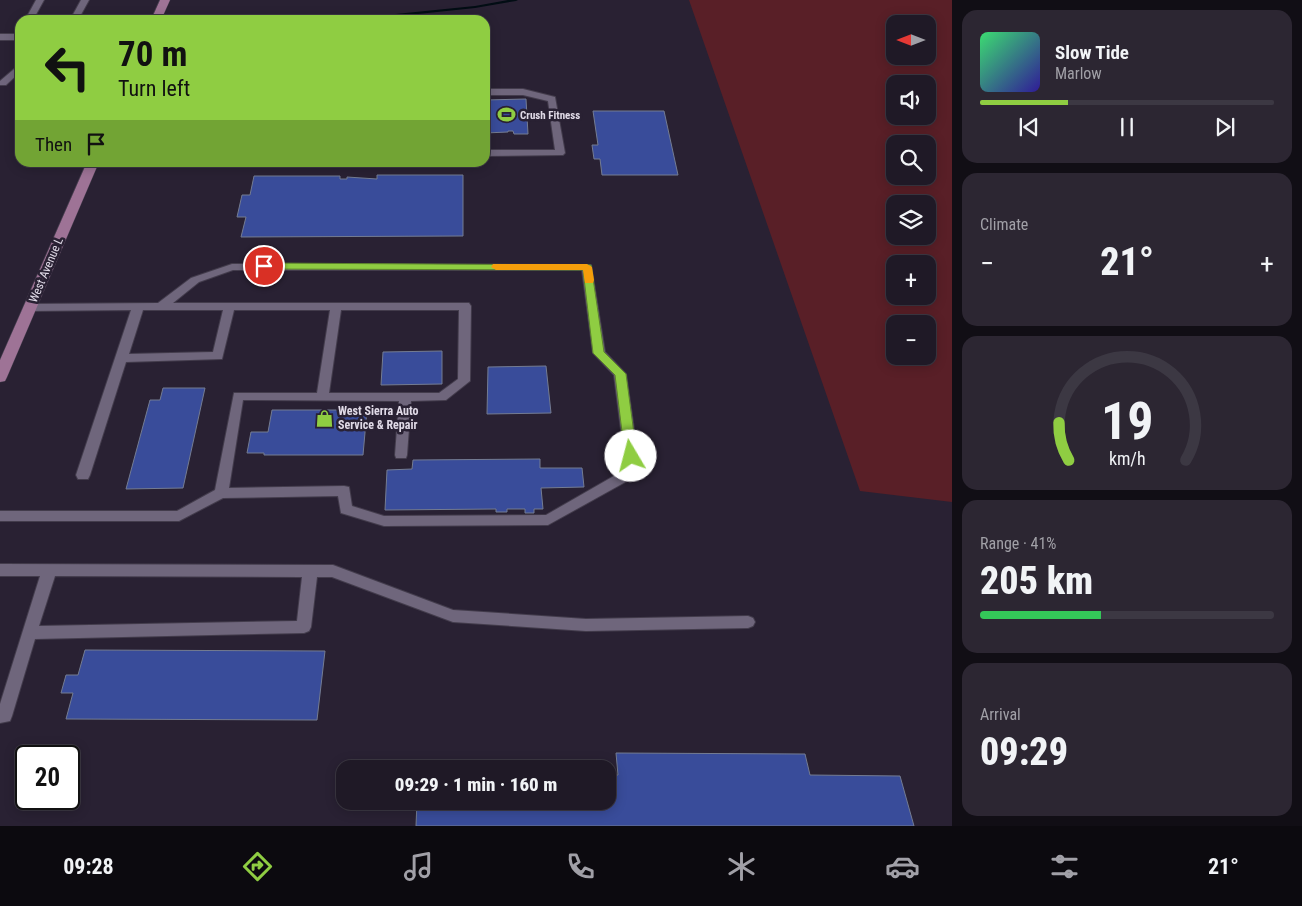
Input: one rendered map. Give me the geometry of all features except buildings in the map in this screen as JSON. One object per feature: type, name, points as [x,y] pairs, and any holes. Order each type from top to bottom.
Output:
[{"type":"main road","points":[[158,15],[165,0]]},
{"type":"main road","name":"West Avenue L","points":[[0,377],[91,167]]},
{"type":"lane","points":[[32,15],[40,0]]},
{"type":"lane","points":[[77,15],[85,0]]},
{"type":"lane","points":[[0,37],[15,36]]},
{"type":"lane","points":[[3,83],[15,72]]},
{"type":"lane","points":[[490,92],[523,92],[552,99],[560,153],[490,153]]},
{"type":"lane","points":[[0,516],[179,516],[221,492],[344,491],[346,509],[384,521],[548,520],[633,471],[620,374],[598,353],[587,267],[232,267],[195,280],[162,306]]},
{"type":"lane","points":[[30,307],[465,306],[464,381],[442,397],[238,396],[221,492]]},
{"type":"lane","points":[[83,475],[138,307]]},
{"type":"lane","points":[[121,358],[218,356],[229,307]]},
{"type":"lane","points":[[322,397],[336,307]]},
{"type":"lane","points":[[402,455],[406,398]]},
{"type":"lane","points":[[0,570],[50,572],[333,572],[453,616],[586,624],[748,622]]},
{"type":"lane","points":[[30,633],[304,627],[310,571]]},
{"type":"lane","points":[[0,716],[4,716],[50,572]]},
{"type":"shaded area","points":[[689,0],[952,0],[952,502],[860,491]]},
{"type":"waterway","points":[[396,15],[475,7],[516,0]]},
{"type":"slow traffic","points":[[496,267],[587,267],[589,280]]},
{"type":"place","name":"Crush Fitness","points":[[506,115]]},
{"type":"place","name":"West Sierra Auto Service & Repair","points":[[324,418]]},
{"type":"route","points":[[264,266],[587,267],[598,353],[620,374],[631,456]]}]
